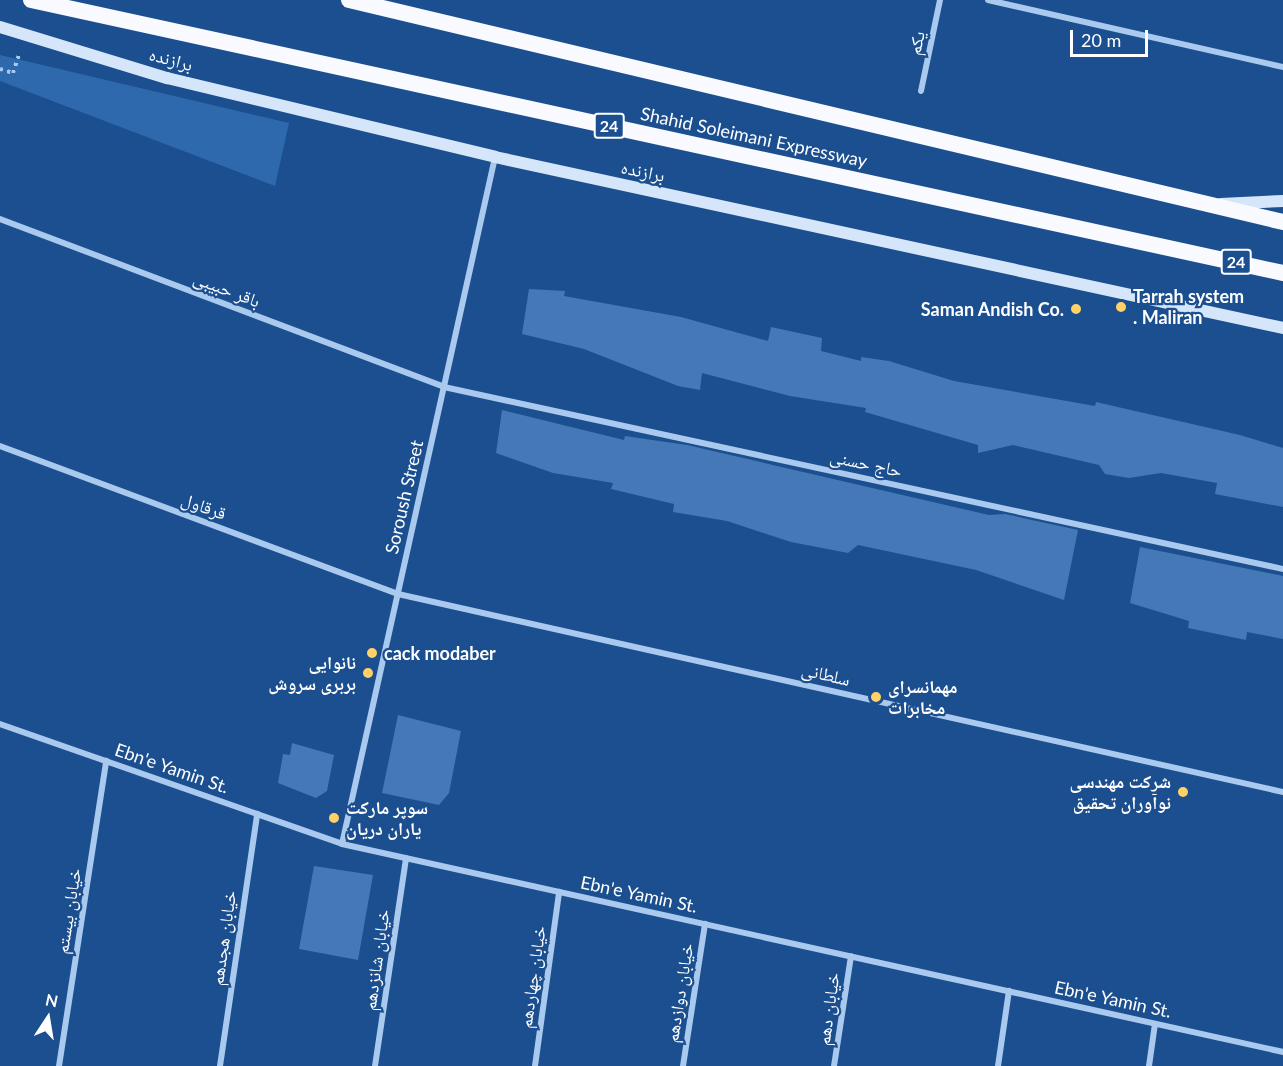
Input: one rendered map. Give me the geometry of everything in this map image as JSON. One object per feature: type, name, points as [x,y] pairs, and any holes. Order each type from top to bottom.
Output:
[{"type":"highway","name":"Shahid Soleimani Expressway","points":[[31,0],[1283,273]]},
{"type":"highway","name":"Shahid Soleimani Expressway","points":[[349,0],[1283,222]]},
{"type":"main road","name":"برازنده","points":[[0,27],[167,78],[495,157],[1283,328]]},
{"type":"main road","points":[[1213,204],[1283,201]]},
{"type":"street","name":"یکم","points":[[921,91],[940,0]]},
{"type":"street","points":[[988,0],[1283,67]]},
{"type":"street","name":"Soroush Street","points":[[342,844],[495,157]]},
{"type":"street","name":"باقر حبیبی","points":[[0,219],[444,387]]},
{"type":"street","name":"حاج حسنی","points":[[444,387],[1283,568]]},
{"type":"street","name":"قرقاول","points":[[0,446],[398,594]]},
{"type":"street","name":"سلطانی","points":[[398,594],[1283,792]]},
{"type":"street","name":"Ebn'e Yamin St.","points":[[0,724],[342,844],[1283,1052]]},
{"type":"street","name":"خیابان بیستم","points":[[59,1066],[106,761]]},
{"type":"street","name":"خیابان هجدهم","points":[[220,1066],[256,814]]},
{"type":"street","name":"خیابان شانزدهم","points":[[375,1066],[406,858]]},
{"type":"street","name":"خیابان چهاردهم","points":[[535,1066],[559,892]]},
{"type":"street","name":"خیابان دوازدهم","points":[[683,1066],[705,924]]},
{"type":"street","name":"خیابان دهم","points":[[834,1066],[850,956]]},
{"type":"street","points":[[998,1066],[1009,991]]},
{"type":"street","points":[[1149,1066],[1155,1023]]},
{"type":"path","points":[[0,69],[13,72]]},
{"type":"shaded area","points":[[0,55],[289,123],[275,186],[0,81]]},
{"type":"building","points":[[529,289],[565,291],[564,296],[681,317],[768,341],[771,327],[822,338],[821,351],[861,361],[861,357],[889,361],[954,381],[1095,406],[1096,402],[1240,435],[1283,448],[1283,507],[1215,494],[1217,483],[1161,473],[1129,478],[1105,474],[1099,465],[1013,445],[978,453],[978,445],[865,412],[866,408],[790,396],[702,373],[700,390],[678,386],[584,349],[522,334]]},
{"type":"building","points":[[502,410],[624,440],[625,436],[687,445],[989,515],[1005,514],[1078,530],[1064,600],[976,570],[858,545],[848,553],[791,542],[727,521],[673,512],[674,504],[611,489],[613,483],[553,473],[496,453]]},
{"type":"building","points":[[1140,547],[1283,576],[1283,639],[1247,632],[1246,640],[1188,628],[1189,621],[1130,603]]},
{"type":"building","points":[[398,715],[461,731],[449,793],[439,805],[382,793]]},
{"type":"building","points":[[292,743],[334,755],[327,791],[316,798],[278,783],[283,754],[290,755]]},
{"type":"building","points":[[314,866],[373,875],[358,960],[299,949]]},
{"type":"place","name":"Tarrah system . Maliran","points":[[1121,307]]},
{"type":"place","name":"Saman Andish Co.","points":[[1076,309]]},
{"type":"place","name":"cack modaber","points":[[372,653]]},
{"type":"place","name":"نانوایی بربری سروش","points":[[368,673]]},
{"type":"place","name":"مهمانسرای مخابرات","points":[[876,697]]},
{"type":"place","name":"شرکت مهندسی نوآوران تحقیق","points":[[1183,792]]},
{"type":"place","name":"سوپر مارکت یاران دریان","points":[[334,818]]}]
